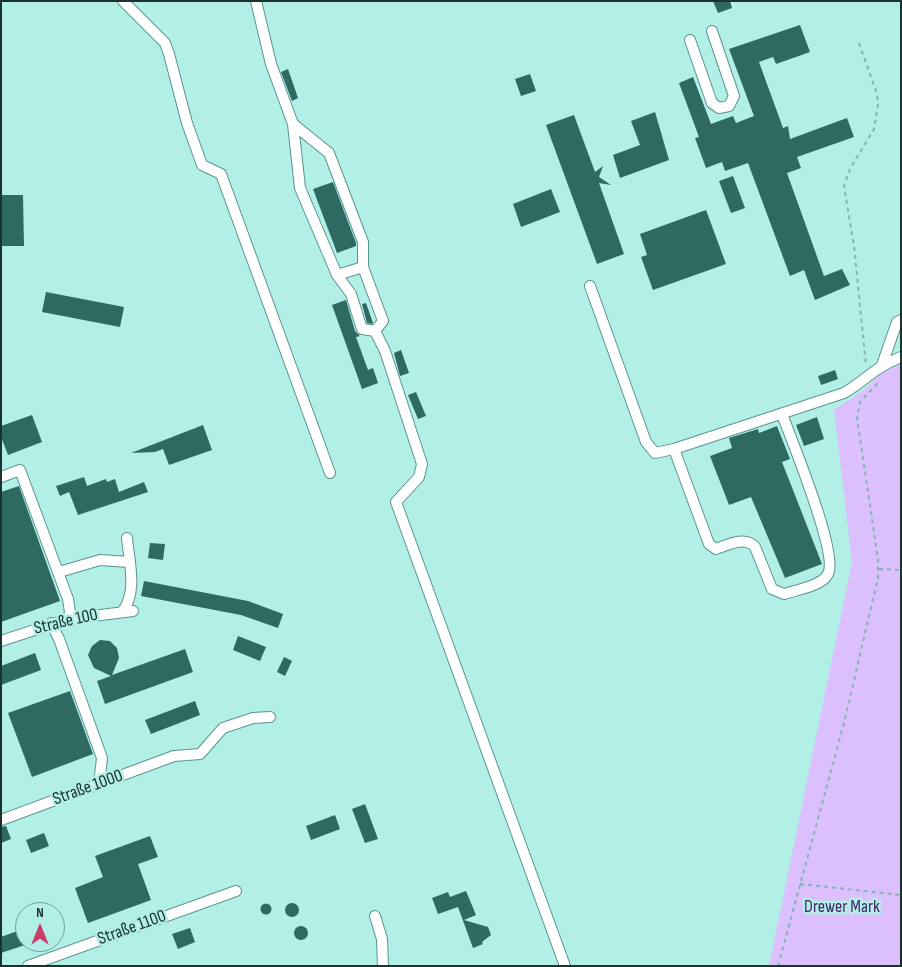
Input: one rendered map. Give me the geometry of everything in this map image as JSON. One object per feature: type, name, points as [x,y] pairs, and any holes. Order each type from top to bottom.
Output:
[{"type":"street","points":[[123,1],[165,43],[170,54],[188,123],[202,165],[221,174],[330,473]]},
{"type":"street","points":[[256,1],[271,64],[294,124],[300,188],[338,275],[351,294],[362,329],[375,331]]},
{"type":"street","points":[[690,40],[712,103],[719,108],[729,106],[734,96],[712,31]]},
{"type":"street","points":[[294,124],[330,153],[363,242],[363,267],[383,321],[375,331]]},
{"type":"street","points":[[338,275],[363,267]]},
{"type":"street","points":[[590,286],[646,442],[655,453],[674,449],[844,393],[882,365],[901,357]]},
{"type":"street","points":[[882,365],[897,322],[901,320]]},
{"type":"street","points":[[375,331],[385,351],[422,464],[419,477],[396,502],[565,966]]},
{"type":"street","points":[[674,449],[709,544],[716,549],[746,541],[751,542],[755,547],[772,589],[784,594],[821,581],[828,575],[830,565],[821,523],[782,414]]},
{"type":"street","points":[[1,477],[20,470],[68,598],[70,612],[68,618]]},
{"type":"street","points":[[59,572],[100,560],[129,562],[127,538]]},
{"type":"street","name":"Straße 100","points":[[1,641],[68,618],[128,611],[130,597],[129,562]]},
{"type":"street","points":[[51,623],[60,639],[102,758],[99,784]]},
{"type":"street","name":"Straße 1000","points":[[1,820],[174,756],[200,754],[223,728],[253,718],[270,717]]},
{"type":"street","name":"Straße 1100","points":[[28,966],[236,891]]},
{"type":"street","points":[[375,916],[382,939],[383,966]]},
{"type":"path","points":[[778,966],[846,714],[879,569],[856,418],[860,402],[877,384],[866,364],[854,246],[844,186],[850,170],[874,129],[877,118],[877,94],[858,43]]},
{"type":"path","points":[[879,569],[901,570]]},
{"type":"path","points":[[800,884],[901,895]]},
{"type":"green space","name":"Drewer Mark","points":[[901,363],[901,966],[769,966],[852,562],[834,410],[864,390],[879,375]]},
{"type":"building","points":[[713,1],[730,1],[732,8],[718,13]]},
{"type":"building","points":[[800,25],[810,52],[776,64],[773,57],[759,62],[783,128],[788,126],[790,139],[847,118],[854,137],[797,157],[801,168],[787,173],[824,276],[842,269],[850,285],[815,300],[804,270],[790,276],[748,163],[725,171],[722,162],[706,168],[695,138],[699,137],[679,83],[693,77],[711,124],[733,116],[736,123],[754,116],[729,49]]},
{"type":"building","points":[[288,69],[298,98],[292,101],[281,72]]},
{"type":"building","points":[[530,74],[536,91],[521,96],[515,79]]},
{"type":"building","points":[[655,112],[669,160],[620,178],[613,155],[640,145],[631,121]]},
{"type":"building","points":[[574,115],[595,172],[603,166],[599,177],[611,185],[599,183],[624,254],[597,264],[546,125]]},
{"type":"building","points":[[733,176],[745,208],[731,213],[719,181]]},
{"type":"building","points":[[333,182],[356,243],[356,246],[337,253],[313,189]]},
{"type":"building","points":[[551,189],[560,212],[521,227],[513,204]]},
{"type":"building","points":[[1,195],[23,195],[24,246],[1,246]]},
{"type":"building","points":[[706,210],[726,264],[653,290],[641,257],[647,255],[640,234]]},
{"type":"building","points":[[46,292],[124,307],[120,327],[42,312]]},
{"type":"building","points":[[346,300],[355,331],[360,336],[356,337],[368,370],[373,368],[378,383],[362,389],[332,305]]},
{"type":"building","points":[[366,303],[372,324],[367,323],[362,304]]},
{"type":"building","points":[[401,350],[409,373],[400,376],[394,353]]},
{"type":"building","points":[[835,370],[838,379],[821,385],[818,376]]},
{"type":"building","points":[[416,392],[426,416],[418,419],[408,395]]},
{"type":"building","points":[[32,415],[42,442],[8,455],[1,437],[1,426]]},
{"type":"building","points":[[817,417],[824,439],[804,446],[796,425]]},
{"type":"building","points":[[203,425],[212,450],[169,465],[163,449],[155,452],[131,453]]},
{"type":"building","points":[[777,426],[790,459],[782,462],[822,564],[785,578],[751,497],[729,505],[710,456],[732,448],[729,438],[758,429],[759,433]]},
{"type":"building","points":[[84,477],[87,486],[106,479],[107,482],[115,479],[119,492],[144,482],[148,492],[78,515],[69,492],[60,496],[56,486]]},
{"type":"building","points":[[19,486],[60,601],[1,622],[1,492]]},
{"type":"building","points":[[150,543],[165,544],[163,560],[148,558]]},
{"type":"building","points":[[144,581],[248,601],[283,614],[278,628],[241,615],[141,596]]},
{"type":"building","points":[[238,636],[266,647],[260,661],[233,650]]},
{"type":"building","points":[[100,640],[110,641],[117,648],[119,658],[112,675],[185,649],[193,672],[105,704],[97,681],[111,676],[94,668],[88,655],[92,646]]},
{"type":"building","points":[[35,653],[41,670],[1,685],[1,666]]},
{"type":"building","points":[[284,657],[292,661],[285,676],[277,672]]},
{"type":"building","points":[[70,691],[93,754],[32,777],[8,713]]},
{"type":"building","points":[[195,701],[200,715],[151,734],[145,720]]},
{"type":"building","points":[[365,804],[378,839],[365,843],[352,809]]},
{"type":"building","points":[[335,815],[340,829],[311,840],[306,826]]},
{"type":"building","points":[[6,826],[11,839],[1,843],[1,827]]},
{"type":"building","points":[[44,833],[49,846],[31,853],[26,840]]},
{"type":"building","points":[[150,836],[158,857],[138,864],[151,900],[88,923],[75,888],[103,877],[95,856]]},
{"type":"building","points":[[466,891],[476,915],[464,920],[488,927],[491,935],[482,942],[483,944],[473,948],[458,907],[438,914],[432,898],[448,892],[450,897]]},
{"type":"building","points":[[266,903],[272,909],[266,915],[260,909]]},
{"type":"building","points":[[289,903],[295,903],[299,910],[295,917],[289,917],[285,913],[285,907]]},
{"type":"building","points":[[298,926],[304,926],[308,933],[304,940],[298,940],[294,936],[294,930]]},
{"type":"building","points":[[190,928],[195,942],[178,949],[172,934]]},
{"type":"building","points":[[15,932],[15,948],[1,953],[1,937]]}]
